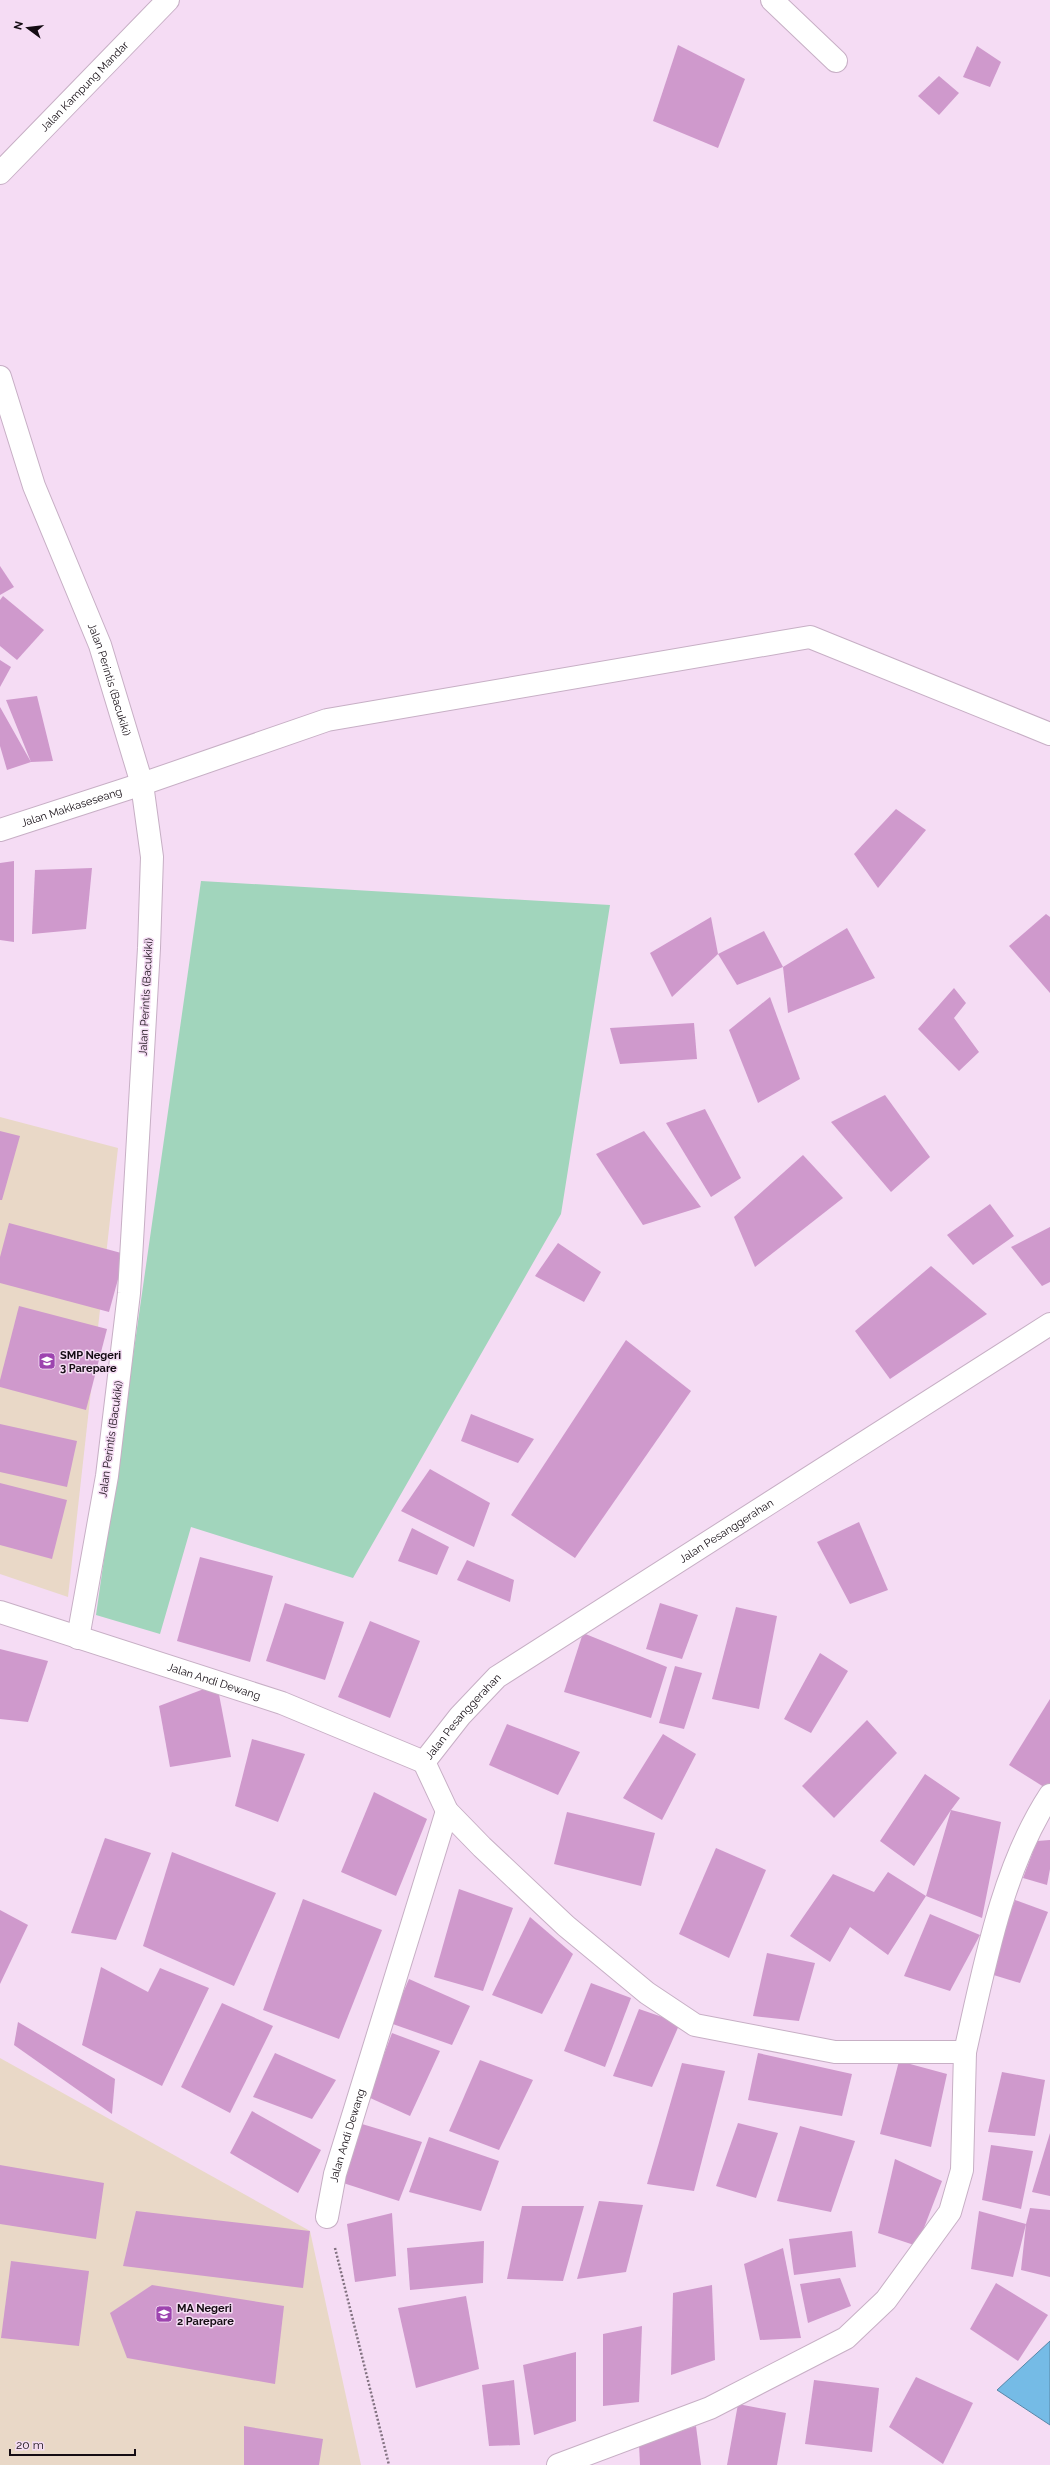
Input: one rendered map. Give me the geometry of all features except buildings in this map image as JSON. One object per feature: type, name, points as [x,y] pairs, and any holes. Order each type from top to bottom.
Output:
[{"type":"street","name":"Jalan Kampung Mandar","points":[[0,173],[168,0]]},
{"type":"street","points":[[772,0],[836,61]]},
{"type":"street","name":"Jalan Perintis (Bacukiki)","points":[[0,377],[34,486],[100,645],[142,784],[152,857],[149,948],[129,1293],[107,1476],[78,1638]]},
{"type":"street","name":"Jalan Makkaseseang","points":[[0,830],[142,784],[327,720],[810,637],[1050,734]]},
{"type":"street","name":"Jalan Pesanggerahan","points":[[424,1762],[460,1716],[497,1677],[1050,1324]]},
{"type":"street","name":"Jalan Andi Dewang","points":[[0,1612],[282,1703],[424,1762]]},
{"type":"street","points":[[424,1762],[447,1811],[566,1926],[647,1993],[695,2025],[835,2052],[965,2052]]},
{"type":"street","points":[[558,2465],[710,2408],[846,2338],[886,2300],[950,2212],[962,2170],[965,2052],[981,1982],[1005,1895],[1033,1821],[1050,1795]]},
{"type":"street","name":"Jalan Andi Dewang","points":[[327,2217],[335,2174],[447,1811]]},
{"type":"path","points":[[327,2217],[389,2465]]},
{"type":"shaded area","name":"SMP Negeri 3 Parepare","points":[[0,1117],[118,1148],[68,1597],[0,1574]]},
{"type":"shaded area","name":"MA Negeri 2 Parepare","points":[[0,2058],[310,2231],[361,2465],[0,2465]]},
{"type":"green space","points":[[201,881],[610,905],[561,1214],[353,1578],[191,1527],[160,1634],[96,1615]]},
{"type":"water","points":[[1050,2341],[1050,2425],[997,2390]]},
{"type":"place","name":"SMP Negeri 3 Parepare","points":[[47,1361]]},
{"type":"place","name":"MA Negeri 2 Parepare","points":[[164,2314]]}]
